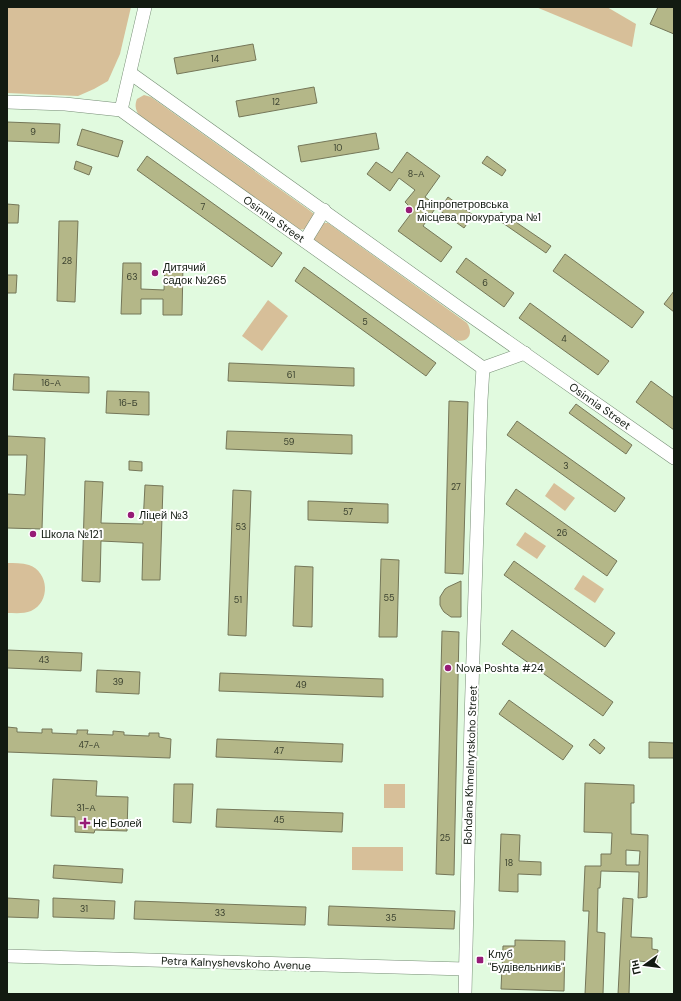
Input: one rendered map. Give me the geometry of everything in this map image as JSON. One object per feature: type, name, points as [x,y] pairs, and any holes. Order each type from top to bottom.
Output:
[{"type":"street","points":[[7,102],[65,104],[121,110],[145,7]]},
{"type":"street","name":"Osinnia Street","points":[[130,72],[458,307],[674,458]]},
{"type":"street","name":"Osinnia Street","points":[[121,110],[483,368]]},
{"type":"street","points":[[305,240],[324,210]]},
{"type":"street","points":[[483,368],[525,353]]},
{"type":"street","name":"Bohdana Khmelnytskoho Street","points":[[465,994],[471,720],[483,368]]},
{"type":"street","name":"Petra Kalnyshevskoho Avenue","points":[[7,956],[466,969]]},
{"type":"shaded area","points":[[7,7],[131,7],[120,54],[108,81],[78,96],[7,93]]},
{"type":"shaded area","points":[[536,7],[607,7],[636,24],[632,47]]},
{"type":"shaded area","points":[[144,95],[151,97],[314,214],[314,220],[308,228],[298,229],[141,118],[137,111],[136,104],[137,99]]},
{"type":"shaded area","points":[[323,223],[328,223],[467,323],[470,330],[469,337],[460,341],[456,340],[314,241],[313,238]]},
{"type":"shaded area","points":[[268,300],[288,316],[262,351],[242,336]]},
{"type":"shaded area","points":[[554,483],[575,498],[565,511],[545,496]]},
{"type":"shaded area","points":[[525,532],[546,546],[537,559],[516,545]]},
{"type":"shaded area","points":[[7,563],[21,563],[29,565],[41,574],[44,580],[45,587],[42,601],[31,611],[22,613],[7,613]]},
{"type":"shaded area","points":[[583,575],[604,589],[595,603],[574,589]]},
{"type":"shaded area","points":[[384,784],[405,784],[405,808],[384,808]]},
{"type":"shaded area","points":[[352,847],[403,847],[403,871],[352,870]]},
{"type":"building","points":[[658,7],[674,7],[674,34],[650,24]]},
{"type":"building","points":[[253,44],[256,60],[177,74],[174,58]]},
{"type":"building","points":[[314,87],[317,103],[239,117],[236,101]]},
{"type":"building","points":[[7,122],[60,124],[59,143],[7,141]]},
{"type":"building","points":[[82,129],[123,141],[118,157],[77,145]]},
{"type":"building","points":[[376,133],[379,149],[301,162],[298,146]]},
{"type":"building","points":[[407,152],[440,176],[425,197],[437,206],[423,226],[452,247],[441,262],[398,231],[410,215],[408,205],[405,202],[415,190],[399,178],[390,191],[367,174],[376,162],[392,173]]},
{"type":"building","points":[[147,156],[282,253],[272,267],[137,170]]},
{"type":"building","points":[[487,156],[506,170],[502,176],[482,163]]},
{"type":"building","points":[[76,161],[92,167],[89,175],[74,169]]},
{"type":"building","points":[[448,197],[473,215],[464,228],[439,210]]},
{"type":"building","points":[[7,204],[19,205],[18,223],[7,223]]},
{"type":"building","points":[[501,212],[551,246],[546,253],[497,219]]},
{"type":"building","points":[[59,221],[78,221],[75,302],[57,301]]},
{"type":"building","points":[[565,254],[644,312],[632,328],[553,271]]},
{"type":"building","points":[[466,258],[514,293],[504,307],[456,272]]},
{"type":"building","points":[[123,263],[141,263],[141,289],[164,290],[165,264],[183,265],[182,315],[163,315],[163,299],[141,299],[141,314],[121,314]]},
{"type":"building","points":[[304,267],[436,363],[426,376],[295,281]]},
{"type":"building","points":[[7,275],[17,275],[16,293],[7,293]]},
{"type":"building","points":[[674,291],[674,312],[664,304]]},
{"type":"building","points":[[530,303],[609,361],[598,375],[519,318]]},
{"type":"building","points":[[229,363],[354,368],[354,386],[228,381]]},
{"type":"building","points":[[14,374],[89,377],[89,393],[13,390]]},
{"type":"building","points":[[651,381],[674,398],[674,430],[636,402]]},
{"type":"building","points":[[107,391],[149,392],[149,415],[106,413]]},
{"type":"building","points":[[449,401],[468,402],[463,574],[445,573]]},
{"type":"building","points":[[576,404],[632,445],[626,454],[569,413]]},
{"type":"building","points":[[517,421],[625,498],[615,512],[507,435]]},
{"type":"building","points":[[227,431],[352,435],[352,454],[226,449]]},
{"type":"building","points":[[7,436],[45,438],[42,529],[7,528],[7,494],[25,495],[27,455],[7,455]]},
{"type":"building","points":[[129,461],[142,462],[142,471],[129,470]]},
{"type":"building","points":[[85,481],[103,482],[101,523],[143,524],[145,485],[163,486],[160,580],[142,580],[143,543],[101,541],[100,582],[82,581]]},
{"type":"building","points":[[516,489],[617,561],[607,576],[506,504]]},
{"type":"building","points":[[233,490],[251,491],[246,636],[228,635]]},
{"type":"building","points":[[308,501],[388,504],[388,523],[308,520]]},
{"type":"building","points":[[381,559],[399,560],[397,637],[379,637]]},
{"type":"building","points":[[514,561],[615,633],[605,647],[504,575]]},
{"type":"building","points":[[295,566],[313,567],[312,627],[293,626]]},
{"type":"building","points":[[461,581],[461,617],[451,617],[442,609],[440,605],[440,597],[445,589]]},
{"type":"building","points":[[512,630],[613,702],[603,716],[502,644]]},
{"type":"building","points":[[442,631],[459,632],[454,875],[436,874]]},
{"type":"building","points":[[7,650],[82,653],[81,671],[7,668]]},
{"type":"building","points":[[97,670],[140,672],[139,694],[96,692]]},
{"type":"building","points":[[220,673],[383,679],[383,697],[219,691]]},
{"type":"building","points":[[509,700],[573,746],[563,760],[499,714]]},
{"type":"building","points":[[7,727],[17,728],[17,732],[42,733],[42,729],[52,729],[52,733],[77,734],[77,730],[88,730],[87,734],[113,735],[113,731],[124,732],[124,735],[149,736],[149,733],[159,733],[159,737],[171,739],[170,758],[7,752]]},
{"type":"building","points":[[217,739],[343,744],[342,762],[216,757]]},
{"type":"building","points":[[594,739],[605,748],[600,754],[589,745]]},
{"type":"building","points":[[649,742],[674,743],[674,758],[649,758]]},
{"type":"building","points":[[53,779],[97,781],[96,796],[128,797],[127,831],[95,830],[94,833],[75,832],[75,817],[51,816]]},
{"type":"building","points":[[585,783],[634,785],[634,803],[631,803],[631,834],[648,835],[647,897],[638,898],[639,872],[601,871],[600,888],[598,888],[597,932],[605,933],[603,994],[585,994],[589,911],[583,911],[585,866],[601,866],[601,854],[611,854],[612,833],[584,832]],"holes":[[[626,850],[640,851],[639,865],[626,865]]]},
{"type":"building","points":[[174,784],[193,784],[191,823],[173,822]]},
{"type":"building","points":[[217,809],[343,813],[342,832],[216,827]]},
{"type":"building","points":[[501,834],[520,835],[519,861],[541,862],[541,875],[518,874],[518,892],[499,891]]},
{"type":"building","points":[[54,865],[123,869],[122,883],[53,878]]},
{"type":"building","points":[[7,898],[39,900],[38,918],[7,917]]},
{"type":"building","points":[[53,898],[115,901],[114,919],[53,917]]},
{"type":"building","points":[[623,898],[633,899],[631,937],[652,938],[652,949],[658,950],[657,963],[630,960],[629,994],[618,994]]},
{"type":"building","points":[[135,901],[306,907],[305,925],[134,919]]},
{"type":"building","points":[[329,906],[455,911],[454,929],[328,925]]},
{"type":"building","points":[[515,940],[565,941],[564,991],[501,989],[503,946],[515,946]]},
{"type":"place","name":"Дніпропетровська місцева прокуратура №1","points":[[409,210]]},
{"type":"place","name":"Дитячий садок №265","points":[[155,273]]},
{"type":"place","name":"Ліцей №3","points":[[131,515]]},
{"type":"place","name":"Школа №121","points":[[33,534]]},
{"type":"place","name":"Nova Poshta #24","points":[[448,668]]},
{"type":"place","name":"Не Болей","points":[[85,823]]},
{"type":"place","name":"Клуб \"Будівельників\"","points":[[480,960]]}]
